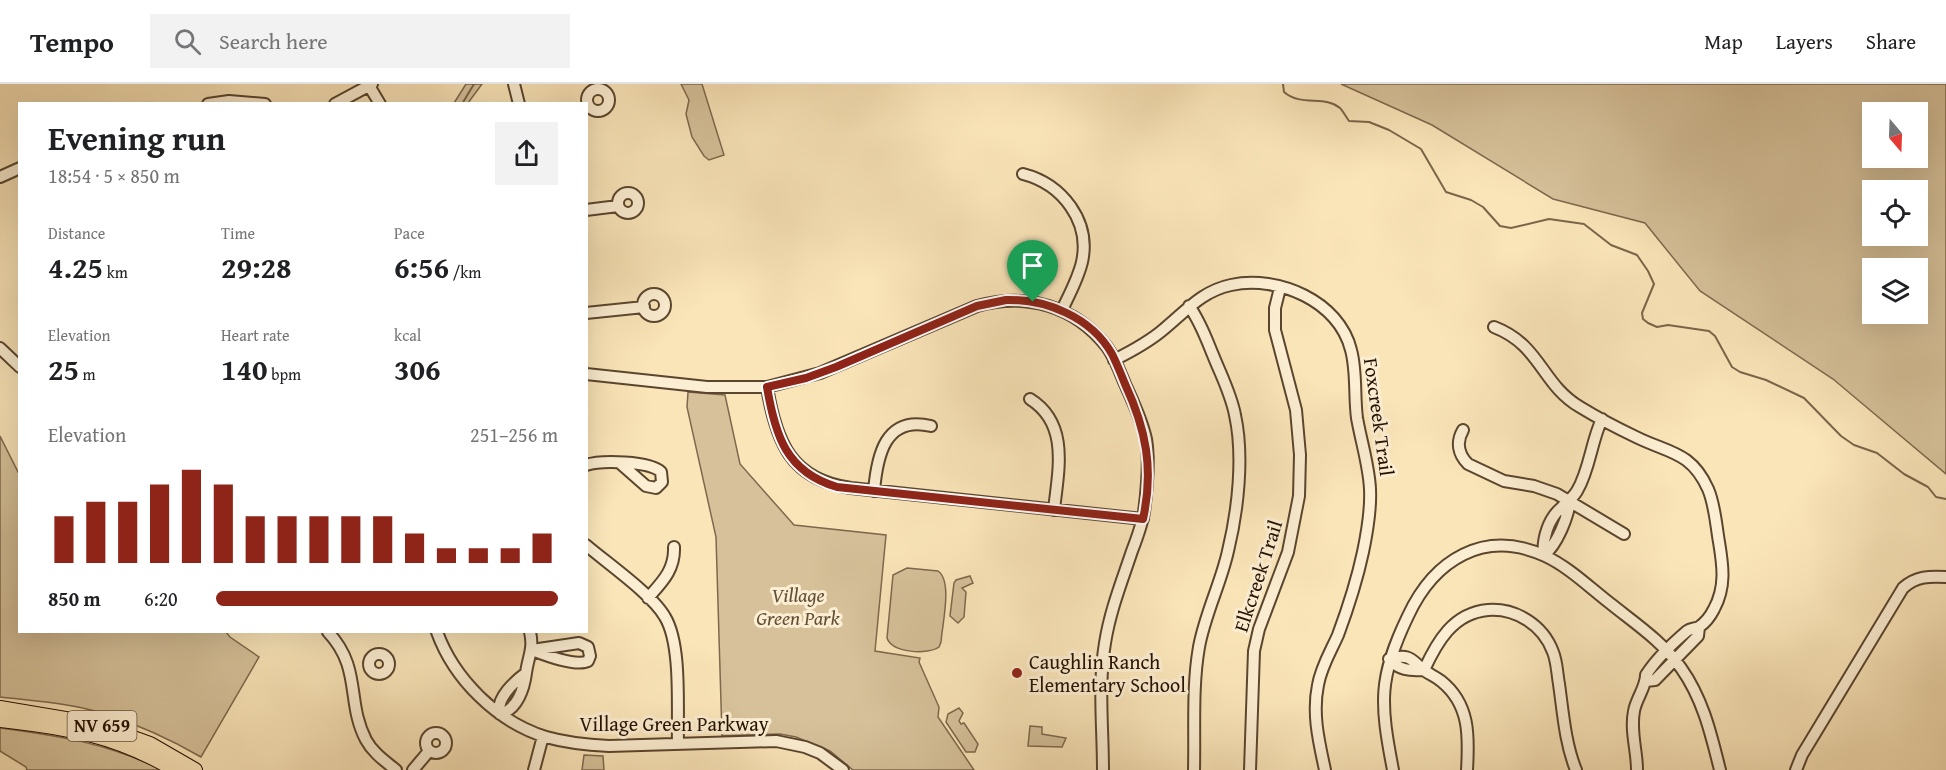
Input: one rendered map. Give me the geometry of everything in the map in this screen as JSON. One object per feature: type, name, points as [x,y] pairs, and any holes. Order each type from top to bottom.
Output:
[{"type":"main road","name":"NV 659","points":[[0,708],[95,724],[124,733],[150,744],[195,770]]},
{"type":"main road","name":"NV 659","points":[[0,720],[63,728],[105,738],[157,759],[175,770]]},
{"type":"street","points":[[514,84],[518,102]]},
{"type":"street","points":[[339,102],[369,85],[379,102]]},
{"type":"street","points":[[227,102],[246,102]]},
{"type":"street","points":[[0,177],[18,169]]},
{"type":"street","points":[[1023,174],[1036,178],[1059,193],[1074,210],[1079,222],[1084,246],[1083,260],[1062,310]]},
{"type":"street","points":[[588,210],[618,206]]},
{"type":"street","name":"Foxcreek Trail","points":[[1114,360],[1151,339],[1189,306],[1207,294],[1232,285],[1253,283],[1280,288],[1304,296],[1321,305],[1336,320],[1347,338],[1353,359],[1357,414],[1370,484],[1370,499],[1357,577],[1343,622],[1324,665],[1318,686],[1316,721],[1325,770]]},
{"type":"street","name":"Elkcreek Trail","points":[[1250,770],[1254,651],[1259,629],[1288,552],[1299,496],[1300,455],[1296,410],[1275,330],[1275,308],[1280,288]]},
{"type":"street","points":[[588,374],[707,387],[767,387],[806,378],[836,367],[984,304],[1020,300],[1062,310],[1086,325],[1107,346],[1139,414],[1146,442],[1147,482],[1143,519],[1110,620],[1105,644],[1102,770]]},
{"type":"street","points":[[1189,306],[1229,393],[1236,417],[1239,452],[1233,530],[1202,633],[1197,659],[1194,770]]},
{"type":"street","points":[[588,313],[644,307]]},
{"type":"street","points":[[1494,327],[1505,331],[1524,344],[1554,385],[1570,401],[1637,438],[1677,453],[1699,473],[1708,490],[1713,506],[1724,576],[1720,594],[1713,611],[1700,627],[1698,636],[1655,680],[1646,681]]},
{"type":"street","points":[[0,348],[18,364]]},
{"type":"street","points":[[767,387],[778,437],[784,449],[798,466],[826,483],[874,491],[1143,519]]},
{"type":"street","points":[[1030,399],[1047,415],[1059,446],[1054,510]]},
{"type":"street","points":[[1544,555],[1551,549],[1568,516],[1570,501],[1582,480],[1602,419]]},
{"type":"street","points":[[874,491],[878,457],[892,434],[907,426],[921,424],[931,426]]},
{"type":"street","points":[[1463,430],[1460,435],[1459,448],[1463,460],[1468,464],[1496,478],[1534,486],[1570,501],[1624,534]]},
{"type":"street","points":[[588,465],[600,462],[621,464]]},
{"type":"street","points":[[1393,770],[1385,731],[1384,680],[1389,659],[1418,594],[1433,576],[1453,560],[1475,550],[1498,546],[1521,548],[1544,555],[1575,576],[1649,634],[1667,651],[1675,660],[1700,702],[1720,770]]},
{"type":"street","points":[[588,547],[648,597],[664,615],[674,638],[678,744]]},
{"type":"street","points":[[648,597],[671,570],[675,555],[674,547]]},
{"type":"street","points":[[1796,770],[1814,735],[1903,588],[1922,577],[1946,577]]},
{"type":"street","points":[[1424,670],[1440,639],[1461,618],[1485,610],[1499,610],[1516,614],[1531,622],[1547,639],[1556,661],[1564,723],[1576,770]]},
{"type":"street","points":[[1638,770],[1632,732],[1633,713],[1648,671],[1690,629],[1700,627]]},
{"type":"street","points":[[329,633],[341,646],[350,670],[360,723],[367,742],[396,770]]},
{"type":"street","name":"Village Green Parkway","points":[[438,633],[459,672],[478,694],[500,714],[543,736],[585,745],[765,741],[790,743],[820,753],[843,770]]},
{"type":"street","points":[[500,714],[508,712],[525,684],[532,650],[530,633]]},
{"type":"street","points":[[579,643],[588,646],[590,656],[583,663],[577,663],[532,650],[579,643]]},
{"type":"street","points":[[1389,659],[1399,656],[1418,662],[1424,670],[1434,675],[1452,691],[1464,712],[1468,736],[1467,770]]},
{"type":"street","points":[[350,670],[368,666]]},
{"type":"street","points":[[534,770],[543,736]]},
{"type":"street","points":[[412,770],[429,751]]},
{"type":"green space","points":[[466,84],[482,84],[469,102],[455,102]]},
{"type":"green space","points":[[681,84],[702,84],[724,155],[709,160],[692,137],[686,114],[689,100]]},
{"type":"green space","points":[[1341,84],[1946,84],[1946,474],[1833,379],[1700,291],[1645,223],[1553,199],[1432,125]]},
{"type":"green space","name":"Village Green Park","points":[[688,392],[725,395],[740,464],[794,525],[886,535],[875,651],[920,658],[919,662],[939,707],[938,717],[974,770],[853,770],[830,751],[796,737],[780,734],[722,736],[716,537],[687,407]]},
{"type":"green space","points":[[0,436],[18,472],[18,633],[227,633],[259,657],[201,757],[154,733],[92,710],[0,697]]},
{"type":"green space","points":[[907,568],[938,571],[945,584],[941,642],[934,650],[919,652],[903,650],[890,643],[887,638],[893,575]]},
{"type":"green space","points":[[970,576],[973,583],[962,588],[966,592],[964,617],[958,623],[950,616],[954,583],[956,580]]},
{"type":"green space","points":[[959,708],[963,713],[959,721],[961,724],[964,723],[978,744],[975,752],[966,752],[946,722],[948,714]]},
{"type":"green space","points":[[1030,726],[1042,727],[1042,734],[1066,738],[1062,747],[1028,746]]},
{"type":"green space","points":[[0,728],[83,742],[122,753],[163,770],[27,770],[26,767],[0,751]]},
{"type":"green space","points":[[584,755],[603,756],[604,770],[582,770]]},
{"type":"waterway","points":[[463,102],[474,84]]},
{"type":"waterway","points":[[1283,84],[1284,92],[1291,96],[1334,104],[1341,109],[1349,121],[1369,122],[1389,130],[1421,149],[1446,192],[1471,200],[1483,207],[1500,226],[1511,228],[1549,219],[1584,224],[1611,245],[1637,255],[1654,284],[1642,313],[1643,319],[1648,323],[1657,327],[1668,325],[1709,331],[1715,336],[1732,367],[1804,398],[1841,436],[1854,445],[1877,453],[1904,474],[1928,487],[1936,497],[1946,499]]},
{"type":"place","name":"Caughlin Ranch Elementary School","points":[[1017,673]]},
{"type":"route","points":[[1006,300],[1033,302],[1062,310],[1086,325],[1112,354],[1139,414],[1146,442],[1147,482],[1143,519],[837,487],[803,471],[784,449],[774,424],[767,387],[806,378],[836,367],[977,306],[1006,300]]}]
